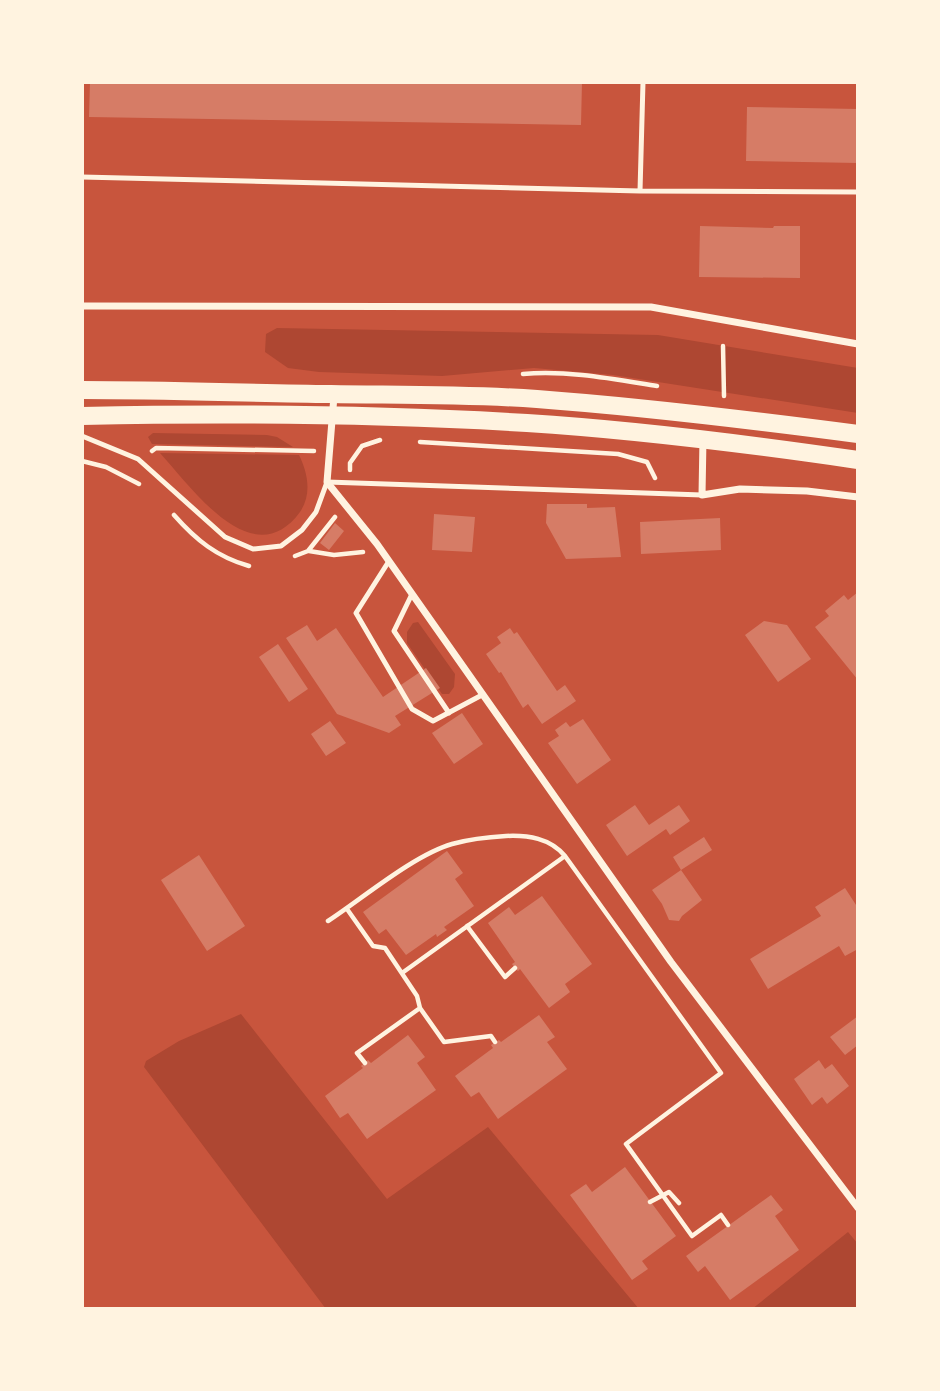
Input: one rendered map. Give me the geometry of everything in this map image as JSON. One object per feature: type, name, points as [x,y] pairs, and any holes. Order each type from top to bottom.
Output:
[{"type":"main road","points":[[82,390],[382,393],[534,399],[704,415],[858,434]]},
{"type":"main road","points":[[82,416],[198,413],[526,423],[704,438],[858,460]]},
{"type":"street","points":[[82,306],[651,307],[858,344]]},
{"type":"street","points":[[334,394],[327,482],[377,544],[671,962],[858,1208]]},
{"type":"street","points":[[704,438],[702,495],[740,489],[807,491],[858,497]]},
{"type":"lane","points":[[640,191],[643,82]]},
{"type":"lane","points":[[82,177],[640,191],[858,192]]},
{"type":"lane","points":[[82,436],[138,459],[225,537],[253,549],[282,545],[302,530],[316,512],[327,482],[702,495]]},
{"type":"lane","points":[[389,561],[356,613],[412,709],[433,721],[482,695]]},
{"type":"lane","points":[[412,594],[394,631],[449,713]]},
{"type":"path","points":[[723,346],[724,396]]},
{"type":"path","points":[[138,459],[156,448],[356,453]]},
{"type":"path","points":[[308,551],[334,555],[361,553],[377,544]]},
{"type":"path","points":[[328,921],[416,861],[453,844],[475,839],[530,837],[554,845],[565,856],[721,1073],[626,1143],[692,1236],[722,1215],[728,1226]]},
{"type":"path","points":[[402,974],[565,856]]},
{"type":"path","points":[[347,909],[373,946],[385,948],[417,996],[420,1008],[444,1042],[491,1036],[495,1042]]},
{"type":"path","points":[[467,926],[505,977],[515,968]]},
{"type":"path","points":[[442,936],[447,942]]},
{"type":"path","points":[[365,1063],[357,1053],[420,1008]]},
{"type":"path","points":[[650,1202],[669,1192],[679,1203]]},
{"type":"shaded area","points":[[277,328],[658,335],[858,368],[858,413],[613,375],[534,368],[442,376],[319,372],[288,368],[265,352],[266,334]]},
{"type":"shaded area","points":[[153,433],[267,435],[277,437],[293,447],[152,444],[148,437]]},
{"type":"shaded area","points":[[160,453],[299,455],[306,476],[304,505],[282,529],[263,535],[243,531],[224,520],[206,504]]},
{"type":"shaded area","points":[[418,622],[455,674],[454,687],[449,694],[442,694],[407,643],[407,632],[413,623]]},
{"type":"shaded area","points":[[241,1014],[387,1199],[488,1127],[639,1309],[326,1309],[144,1067],[146,1061],[179,1041]]},
{"type":"shaded area","points":[[848,1232],[858,1244],[858,1309],[752,1309]]},
{"type":"building","points":[[90,82],[582,82],[581,125],[89,117]]},
{"type":"building","points":[[747,107],[858,109],[858,163],[746,161]]},
{"type":"building","points":[[700,226],[800,226],[800,278],[699,277]]},
{"type":"building","points":[[547,504],[587,504],[587,508],[615,507],[621,557],[566,559],[546,523]]},
{"type":"building","points":[[434,514],[475,517],[472,552],[432,550]]},
{"type":"building","points":[[720,518],[721,550],[641,554],[640,522]]},
{"type":"building","points":[[335,523],[344,531],[329,550],[320,543]]},
{"type":"building","points":[[858,592],[858,680],[815,627],[829,616],[825,611],[844,595],[848,600]]},
{"type":"building","points":[[764,621],[787,625],[811,659],[778,682],[745,635]]},
{"type":"building","points":[[307,625],[317,641],[336,628],[383,697],[426,668],[440,688],[395,716],[401,725],[389,733],[337,714],[286,638]]},
{"type":"building","points":[[510,628],[514,634],[517,632],[557,691],[565,685],[576,701],[542,724],[528,704],[523,708],[501,672],[499,673],[486,654],[501,643],[497,637]]},
{"type":"building","points":[[278,644],[308,689],[289,702],[259,657]]},
{"type":"building","points":[[462,713],[483,744],[454,764],[432,733]]},
{"type":"building","points":[[583,719],[611,760],[577,784],[548,743],[559,736],[555,730],[566,722],[570,727]]},
{"type":"building","points":[[330,721],[346,743],[326,756],[311,734]]},
{"type":"building","points":[[635,805],[649,825],[679,805],[690,821],[670,835],[666,829],[627,856],[606,825]]},
{"type":"building","points":[[704,837],[712,850],[681,870],[673,857]]},
{"type":"building","points":[[447,851],[463,873],[455,879],[474,906],[444,927],[447,930],[437,937],[436,934],[406,955],[386,929],[379,934],[363,912]]},
{"type":"building","points":[[199,855],[245,926],[207,951],[161,880]]},
{"type":"building","points":[[681,870],[702,900],[679,921],[669,920],[652,890]]},
{"type":"building","points":[[845,888],[858,908],[858,949],[845,956],[839,946],[768,989],[750,959],[821,916],[815,907]]},
{"type":"building","points":[[542,896],[592,964],[565,984],[570,992],[549,1008],[520,969],[518,971],[512,964],[515,962],[488,923],[509,907],[515,915]]},
{"type":"building","points":[[539,1015],[555,1037],[547,1042],[567,1069],[498,1119],[479,1092],[471,1097],[455,1076],[493,1048],[491,1045],[499,1040],[501,1042]]},
{"type":"building","points":[[858,1016],[858,1045],[845,1055],[830,1037]]},
{"type":"building","points":[[408,1035],[425,1057],[417,1063],[436,1090],[367,1139],[348,1113],[340,1118],[325,1096],[363,1068],[361,1066],[368,1060],[371,1063]]},
{"type":"building","points":[[819,1060],[825,1069],[832,1064],[849,1086],[827,1104],[822,1097],[812,1105],[794,1079]]},
{"type":"building","points":[[625,1167],[676,1236],[642,1261],[648,1269],[632,1280],[570,1195],[586,1184],[592,1192]]},
{"type":"building","points":[[771,1195],[783,1210],[775,1216],[799,1250],[730,1300],[705,1266],[698,1272],[686,1256]]}]
